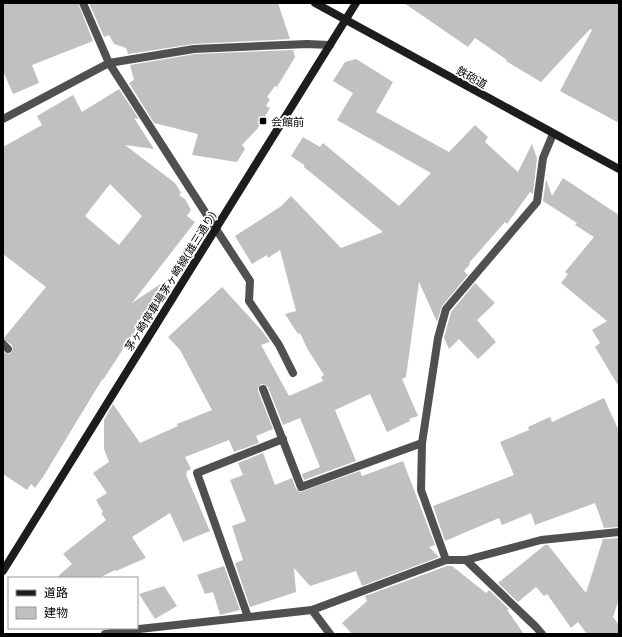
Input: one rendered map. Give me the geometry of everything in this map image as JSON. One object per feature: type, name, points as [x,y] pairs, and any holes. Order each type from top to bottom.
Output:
[{"type":"main road","name":"鉄砲道","points":[[316,3],[619,169]]},
{"type":"main road","name":"茅ヶ崎停車場茅ヶ崎線(雄三通り)","points":[[3,571],[356,3]]},
{"type":"street","points":[[83,3],[109,63],[250,281],[249,301],[279,345],[293,374]]},
{"type":"street","points":[[3,120],[109,63],[194,49],[307,44],[330,45]]},
{"type":"street","points":[[446,560],[421,490],[422,442],[438,338],[446,309],[537,202],[543,158],[553,134]]},
{"type":"street","points":[[263,389],[302,487],[422,442]]},
{"type":"street","points":[[248,617],[197,473],[283,439]]},
{"type":"street","points":[[105,634],[312,610],[446,560],[466,560],[541,540],[619,532]]},
{"type":"street","points":[[466,560],[542,634]]},
{"type":"street","points":[[312,610],[330,634]]},
{"type":"building","points":[[3,3],[78,3],[93,41],[32,65],[39,83],[13,94],[3,71]]},
{"type":"building","points":[[89,3],[278,3],[290,39],[194,44],[128,54],[126,48],[114,44],[109,35],[104,37]]},
{"type":"building","points":[[404,3],[619,3],[619,123],[560,91],[592,30],[590,29],[541,82],[506,61],[507,60],[475,38],[468,47]]},
{"type":"building","points":[[293,50],[295,57],[277,87],[275,86],[267,97],[270,99],[266,106],[270,108],[258,128],[242,145],[245,149],[237,162],[192,155],[198,134],[154,123],[129,83],[134,80],[130,65],[195,54]]},
{"type":"building","points":[[356,59],[393,82],[376,112],[449,152],[475,125],[488,137],[485,142],[518,172],[532,144],[537,158],[533,194],[530,192],[507,224],[505,222],[469,263],[470,264],[464,271],[468,275],[442,306],[437,322],[419,282],[406,377],[402,379],[418,416],[409,419],[410,421],[387,432],[370,394],[335,410],[356,461],[304,480],[302,474],[320,467],[300,418],[283,425],[268,387],[261,384],[258,391],[273,429],[256,436],[259,443],[234,452],[229,440],[185,457],[191,469],[186,472],[186,475],[210,531],[183,542],[170,513],[132,537],[146,558],[101,577],[57,577],[72,564],[63,554],[106,520],[101,513],[103,512],[96,500],[107,493],[93,473],[109,462],[104,449],[104,420],[113,404],[140,443],[178,426],[177,424],[212,410],[180,350],[168,337],[222,287],[263,332],[270,342],[261,345],[289,396],[323,381],[321,377],[324,375],[308,350],[300,333],[298,334],[285,314],[296,311],[280,250],[268,258],[267,255],[252,264],[235,236],[280,207],[291,196],[341,248],[383,232],[304,167],[304,165],[291,156],[303,137],[320,147],[323,143],[399,206],[431,173],[337,120],[353,93],[333,81],[345,62]]},
{"type":"building","points":[[119,89],[139,119],[134,118],[154,149],[125,145],[175,183],[181,193],[179,195],[185,199],[191,210],[187,216],[195,222],[132,303],[168,279],[103,380],[103,378],[43,477],[35,488],[31,484],[27,490],[3,474],[3,352],[9,354],[13,350],[12,345],[3,339],[46,287],[3,254],[3,147],[42,125],[37,116],[73,95],[82,112]],"holes":[[[110,184],[142,216],[119,245],[85,216]]]},
{"type":"building","points":[[563,178],[619,215],[619,387],[595,347],[600,343],[592,330],[607,321],[561,283],[568,274],[565,272],[594,237],[575,225],[577,223],[543,201],[546,179],[552,196]]},
{"type":"building","points":[[475,283],[495,303],[477,320],[496,342],[478,359],[459,339],[449,349],[444,338],[451,312]]},
{"type":"building","points":[[604,398],[619,431],[619,527],[604,528],[595,503],[535,525],[531,513],[502,525],[499,518],[445,541],[433,506],[514,475],[500,442],[529,430],[528,427],[550,417],[552,422]]},
{"type":"building","points":[[263,453],[275,485],[292,478],[296,489],[300,492],[360,471],[362,476],[403,461],[435,545],[429,547],[439,557],[362,586],[356,571],[310,586],[294,568],[296,592],[250,607],[235,563],[243,560],[232,526],[246,521],[230,480],[243,475],[238,463]]},
{"type":"building","points":[[619,538],[619,599],[613,617],[619,625],[619,634],[587,634],[578,622],[571,628],[547,594],[544,596],[536,587],[518,602],[498,583],[545,545],[548,545],[586,593],[603,539]]},
{"type":"building","points":[[224,566],[240,610],[220,615],[213,592],[205,594],[197,575]]},
{"type":"building","points":[[447,566],[452,566],[486,593],[489,590],[509,609],[507,610],[524,634],[352,634],[342,623],[367,601],[365,596]]},
{"type":"building","points":[[164,586],[177,606],[155,619],[139,594]]},
{"type":"place","name":"会館前","points":[[263,121]]}]
